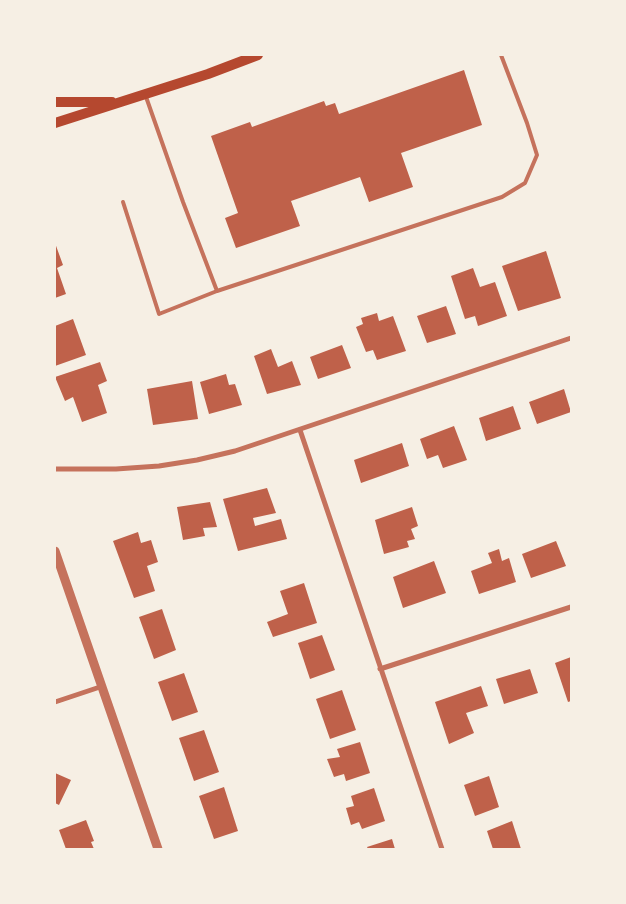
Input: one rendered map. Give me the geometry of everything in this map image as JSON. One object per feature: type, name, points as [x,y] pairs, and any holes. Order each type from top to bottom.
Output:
[{"type":"main road","points":[[55,123],[208,74],[258,55]]},
{"type":"main road","points":[[55,102],[120,102]]},
{"type":"street","points":[[55,469],[116,469],[159,466],[235,451],[571,338]]},
{"type":"street","points":[[300,430],[442,849]]},
{"type":"street","points":[[55,551],[158,849]]},
{"type":"street","points":[[380,669],[571,607]]},
{"type":"street","points":[[55,702],[103,686]]},
{"type":"lane","points":[[123,202],[159,314],[217,291],[502,197],[525,183],[537,156],[502,55]]},
{"type":"lane","points":[[145,94],[217,291]]},
{"type":"building","points":[[464,70],[482,125],[401,153],[413,187],[369,202],[360,177],[291,201],[300,226],[236,248],[225,218],[238,213],[211,136],[250,122],[252,127],[324,101],[326,106],[335,103],[339,114]]},
{"type":"building","points":[[55,243],[63,265],[57,268],[66,294],[55,298]]},
{"type":"building","points":[[546,251],[561,298],[518,311],[502,266]]},
{"type":"building","points":[[473,268],[480,287],[495,282],[507,316],[478,326],[475,316],[465,319],[451,276]]},
{"type":"building","points":[[446,306],[456,334],[427,343],[417,316]]},
{"type":"building","points":[[377,313],[379,321],[393,316],[406,351],[377,360],[373,350],[366,352],[356,327],[363,324],[361,318]]},
{"type":"building","points":[[73,319],[86,355],[55,366],[55,326]]},
{"type":"building","points":[[342,345],[351,368],[318,379],[310,357]]},
{"type":"building","points":[[271,349],[278,367],[292,361],[301,385],[267,394],[254,356]]},
{"type":"building","points":[[100,362],[107,381],[98,385],[107,413],[82,422],[73,397],[65,401],[55,377]]},
{"type":"building","points":[[226,374],[229,385],[235,384],[242,405],[209,414],[200,382]]},
{"type":"building","points":[[192,381],[198,419],[153,425],[147,389]]},
{"type":"building","points":[[564,389],[571,412],[537,424],[529,402]]},
{"type":"building","points":[[513,406],[521,429],[486,441],[479,418]]},
{"type":"building","points":[[454,426],[467,460],[443,468],[438,455],[427,459],[420,439]]},
{"type":"building","points":[[402,443],[409,466],[361,483],[354,460]]},
{"type":"building","points":[[267,488],[276,513],[253,518],[255,526],[281,519],[287,539],[238,551],[223,499]]},
{"type":"building","points":[[210,502],[217,527],[203,528],[205,536],[183,540],[177,507]]},
{"type":"building","points":[[412,507],[418,526],[411,529],[415,539],[407,541],[409,547],[384,554],[375,520]]},
{"type":"building","points":[[138,532],[141,543],[151,540],[158,562],[147,566],[155,591],[134,598],[113,541]]},
{"type":"building","points":[[556,541],[566,566],[531,578],[522,554]]},
{"type":"building","points":[[499,549],[502,561],[509,558],[516,582],[479,594],[471,571],[492,563],[488,553]]},
{"type":"building","points":[[434,561],[446,593],[403,608],[393,577]]},
{"type":"building","points":[[304,583],[317,623],[273,637],[267,622],[288,614],[280,591]]},
{"type":"building","points":[[162,609],[176,650],[154,659],[139,617]]},
{"type":"building","points":[[322,635],[335,670],[310,679],[298,643]]},
{"type":"building","points":[[571,657],[571,701],[568,702],[555,663]]},
{"type":"building","points":[[530,669],[538,693],[504,704],[496,679]]},
{"type":"building","points":[[184,673],[198,712],[172,721],[158,682]]},
{"type":"building","points":[[481,686],[488,706],[466,713],[474,733],[449,744],[435,702]]},
{"type":"building","points":[[342,690],[356,730],[330,739],[316,699]]},
{"type":"building","points":[[204,730],[219,772],[194,781],[179,738]]},
{"type":"building","points":[[360,742],[370,773],[346,781],[344,774],[334,777],[327,759],[340,757],[337,749]]},
{"type":"building","points":[[55,773],[71,780],[59,805],[55,803]]},
{"type":"building","points":[[489,776],[499,807],[475,816],[464,785]]},
{"type":"building","points":[[224,787],[238,831],[214,839],[199,796]]},
{"type":"building","points":[[374,788],[385,821],[362,829],[359,822],[351,825],[346,808],[354,806],[351,796]]},
{"type":"building","points":[[86,820],[94,841],[91,842],[94,849],[66,849],[59,830]]},
{"type":"building","points":[[512,821],[521,849],[493,849],[487,831]]},
{"type":"building","points":[[392,839],[395,849],[368,849],[367,847]]}]
